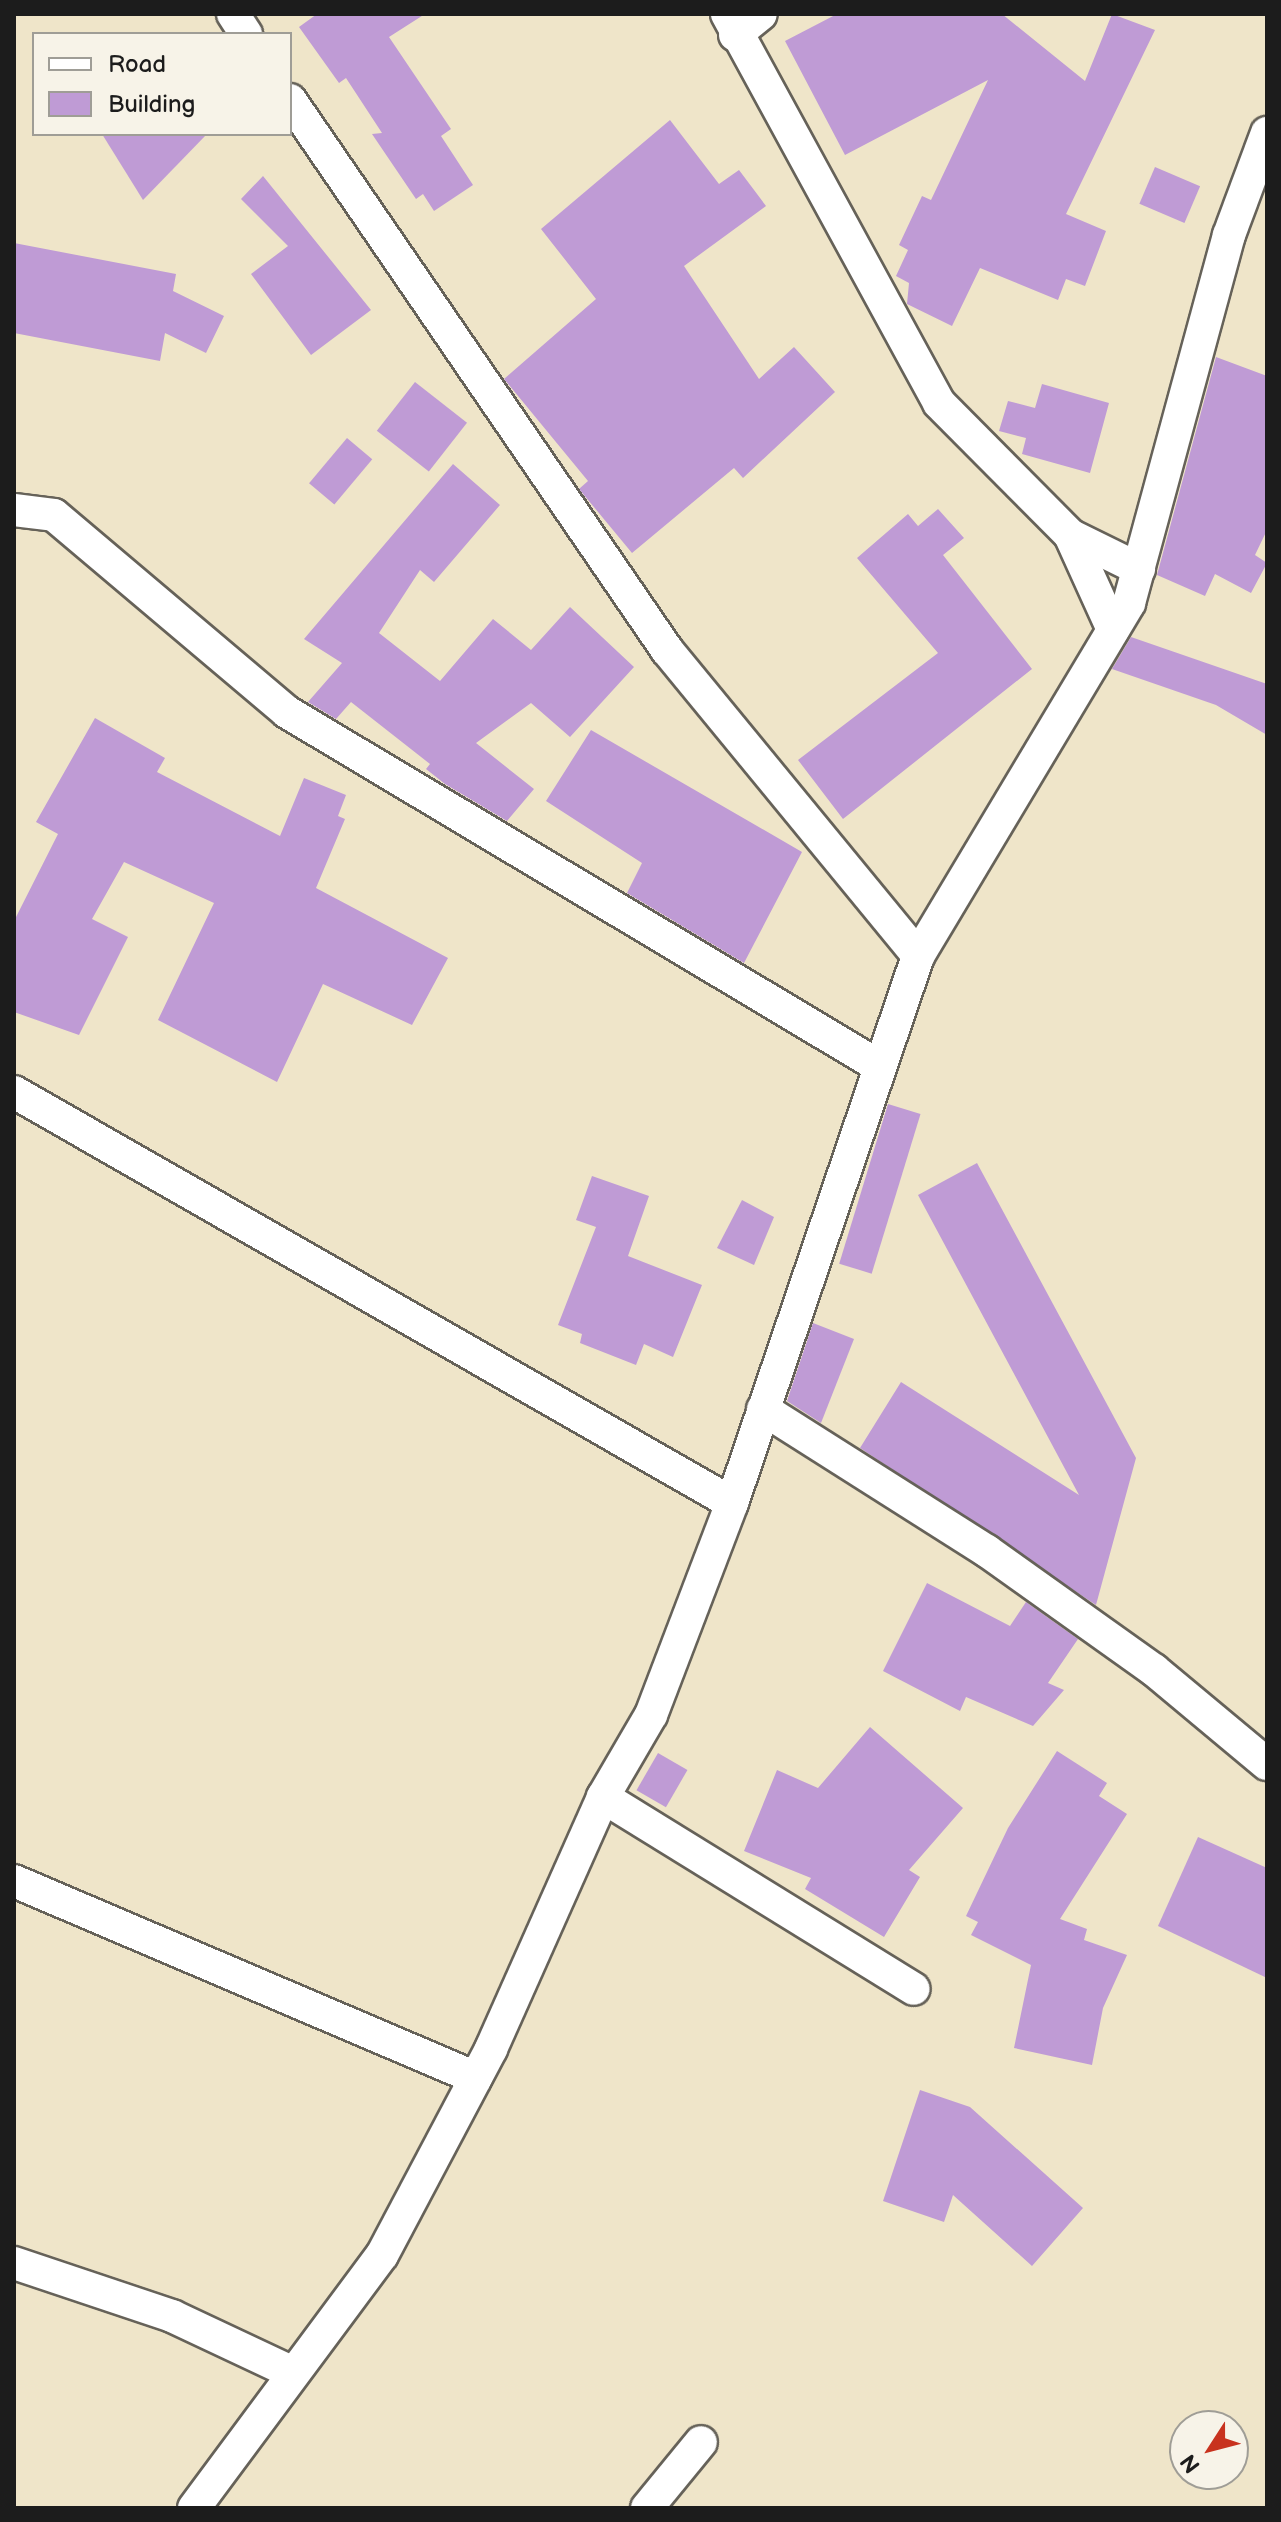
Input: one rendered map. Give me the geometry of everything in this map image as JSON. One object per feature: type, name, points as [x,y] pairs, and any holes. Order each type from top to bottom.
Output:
[{"type":"street","points":[[233,14],[245,32]]},
{"type":"street","points":[[761,14],[731,25],[939,403],[1070,535],[1139,569]]},
{"type":"street","points":[[292,103],[667,650],[918,956]]},
{"type":"street","points":[[194,2508],[382,2255],[476,2078],[603,1797],[651,1715],[732,1503],[918,956],[1113,630],[1139,569],[1229,235],[1267,133]]},
{"type":"street","points":[[14,510],[54,515],[287,712],[879,1066]]},
{"type":"street","points":[[1070,535],[1113,630]]},
{"type":"street","points":[[14,1092],[732,1503]]},
{"type":"street","points":[[763,1409],[987,1551],[1154,1670],[1267,1764]]},
{"type":"street","points":[[603,1797],[914,1989]]},
{"type":"street","points":[[14,1881],[476,2078]]},
{"type":"street","points":[[14,2263],[172,2316],[293,2373]]},
{"type":"street","points":[[647,2508],[701,2442]]},
{"type":"building","points":[[317,14],[425,14],[389,37],[451,129],[441,136],[473,185],[434,211],[423,194],[416,199],[372,134],[382,133],[346,78],[339,83],[299,27]]},
{"type":"building","points":[[837,14],[1002,14],[1085,81],[1112,14],[1155,30],[1066,214],[1106,231],[1085,286],[1066,279],[1058,300],[980,268],[952,326],[907,304],[909,283],[896,276],[908,250],[899,245],[922,196],[931,200],[988,80],[845,155],[785,41]]},
{"type":"building","points":[[670,120],[719,184],[739,170],[766,206],[684,266],[759,379],[794,347],[835,392],[743,478],[734,468],[632,553],[579,489],[588,481],[504,379],[596,299],[541,229]]},
{"type":"building","points":[[103,136],[205,136],[143,200]]},
{"type":"building","points":[[1155,167],[1200,186],[1184,223],[1139,204]]},
{"type":"building","points":[[263,176],[371,310],[311,355],[251,274],[288,246],[241,199]]},
{"type":"building","points":[[14,243],[176,274],[173,291],[224,316],[206,353],[165,333],[160,361],[14,333]]},
{"type":"building","points":[[1216,357],[1267,376],[1267,530],[1255,555],[1267,563],[1251,593],[1215,574],[1205,596],[1157,575]]},
{"type":"building","points":[[415,382],[467,423],[429,471],[377,431]]},
{"type":"building","points":[[1042,384],[1109,403],[1090,473],[1022,454],[1026,438],[999,431],[1008,401],[1035,408]]},
{"type":"building","points":[[347,438],[372,459],[334,504],[309,483]]},
{"type":"building","points":[[453,464],[500,505],[434,582],[420,570],[379,633],[440,681],[493,619],[531,650],[570,607],[634,667],[570,737],[531,703],[476,743],[534,789],[507,821],[445,784],[426,769],[430,764],[351,702],[336,719],[308,702],[342,663],[304,639]]},
{"type":"building","points":[[938,509],[964,538],[943,555],[1032,669],[843,819],[798,760],[938,653],[857,558],[908,514],[918,526]]},
{"type":"building","points":[[1131,637],[1267,684],[1267,735],[1216,705],[1112,669]]},
{"type":"building","points":[[95,718],[165,758],[157,772],[280,836],[304,778],[346,795],[338,816],[345,819],[316,888],[448,958],[412,1025],[323,984],[277,1082],[158,1020],[214,903],[124,862],[92,919],[128,937],[79,1035],[14,1012],[14,921],[58,834],[36,822]]},
{"type":"building","points":[[591,730],[802,852],[744,963],[627,893],[642,863],[546,801]]},
{"type":"building","points":[[888,1104],[921,1114],[872,1274],[839,1264]]},
{"type":"building","points":[[977,1163],[1136,1458],[1096,1605],[860,1448],[901,1382],[1079,1495],[918,1195]]},
{"type":"building","points":[[592,1176],[649,1196],[628,1256],[702,1285],[673,1357],[644,1344],[636,1365],[580,1343],[582,1334],[558,1325],[596,1227],[576,1220]]},
{"type":"building","points":[[742,1200],[774,1217],[754,1265],[717,1248]]},
{"type":"building","points":[[813,1323],[854,1339],[821,1423],[787,1401]]},
{"type":"building","points":[[927,1583],[1010,1626],[1026,1602],[1078,1639],[1048,1683],[1064,1690],[1033,1726],[966,1697],[960,1711],[883,1671]]},
{"type":"building","points":[[870,1727],[963,1808],[909,1870],[920,1877],[884,1937],[805,1889],[811,1878],[744,1851],[777,1770],[818,1788]]},
{"type":"building","points":[[1057,1751],[1107,1783],[1099,1796],[1127,1814],[1060,1919],[1087,1929],[1084,1940],[1127,1955],[1103,2008],[1092,2065],[1014,2048],[1031,1965],[971,1935],[978,1922],[966,1916],[1008,1828]]},
{"type":"building","points":[[658,1753],[687,1770],[666,1807],[636,1790]]},
{"type":"building","points":[[1198,1837],[1267,1868],[1267,1978],[1158,1926]]},
{"type":"building","points":[[920,2090],[970,2107],[1083,2208],[1032,2266],[953,2195],[944,2222],[883,2201]]}]
